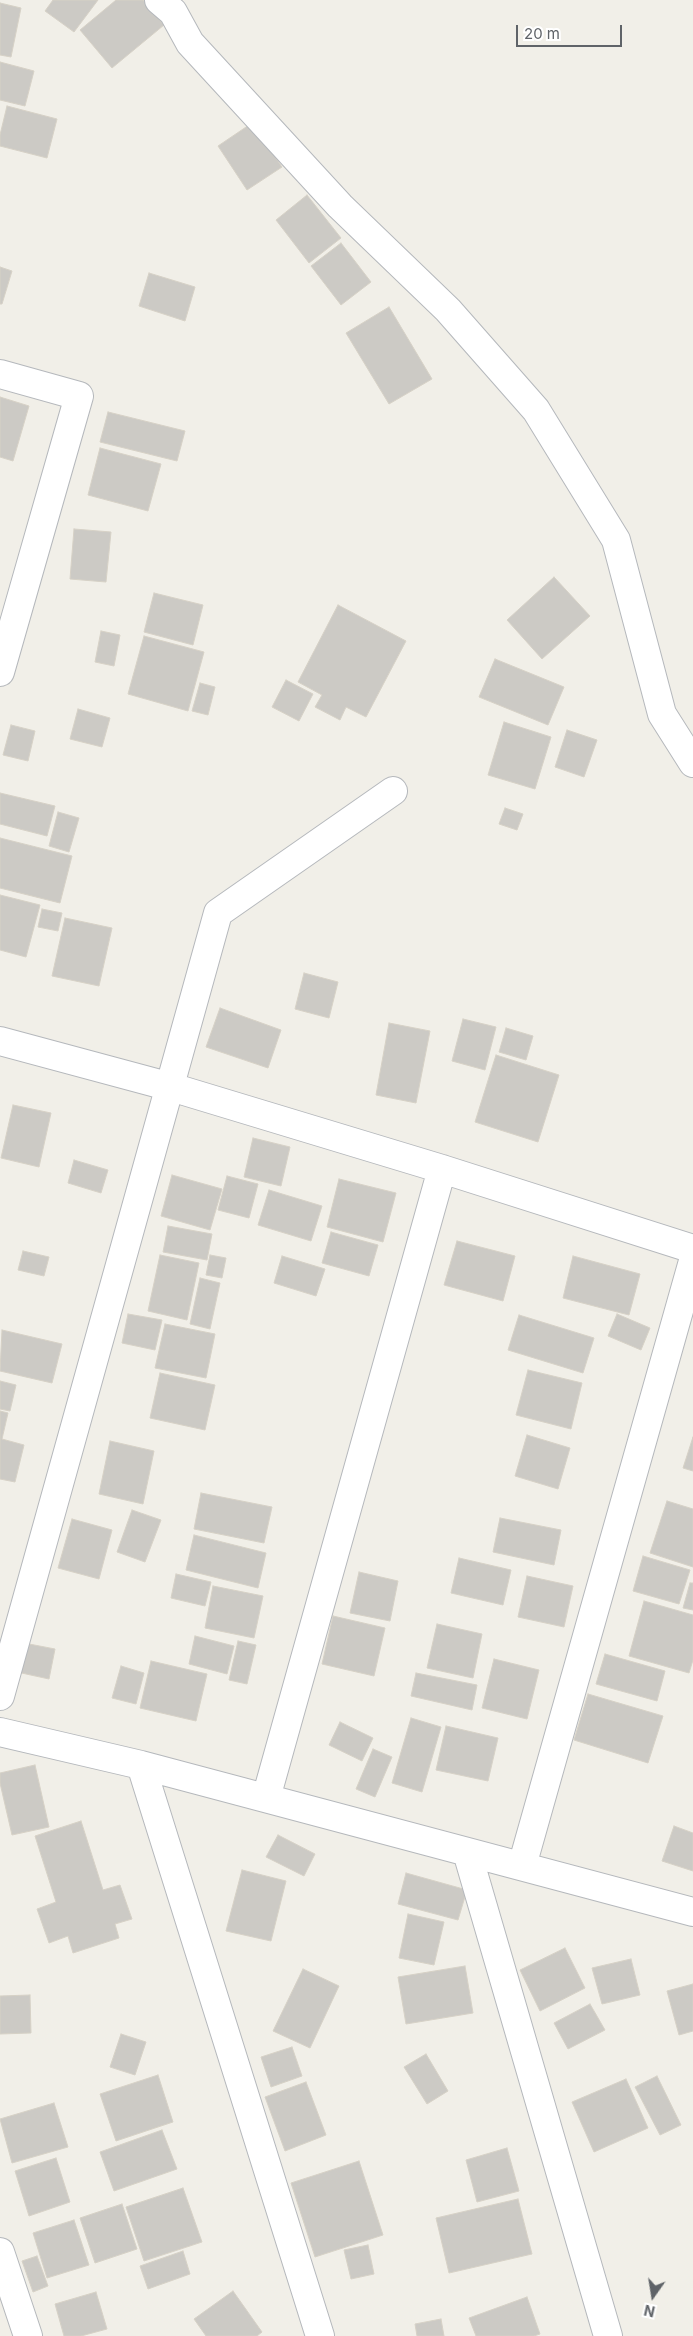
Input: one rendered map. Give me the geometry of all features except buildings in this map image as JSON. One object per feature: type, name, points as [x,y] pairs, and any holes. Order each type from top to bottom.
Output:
[{"type":"street","points":[[159,0],[173,12],[190,42],[340,206],[448,310],[536,410],[616,540],[662,714],[693,763]]},
{"type":"street","points":[[0,374],[79,396],[0,672]]},
{"type":"street","points":[[0,1696],[218,914],[392,791]]},
{"type":"street","points":[[0,1041],[171,1087],[442,1169],[693,1249]]},
{"type":"street","points":[[266,1798],[442,1169]]},
{"type":"street","points":[[522,1866],[693,1261]]},
{"type":"street","points":[[0,1732],[141,1765],[693,1912]]},
{"type":"street","points":[[141,1765],[320,2336]]},
{"type":"street","points":[[467,1852],[608,2336]]},
{"type":"street","points":[[0,2252],[28,2336]]}]
